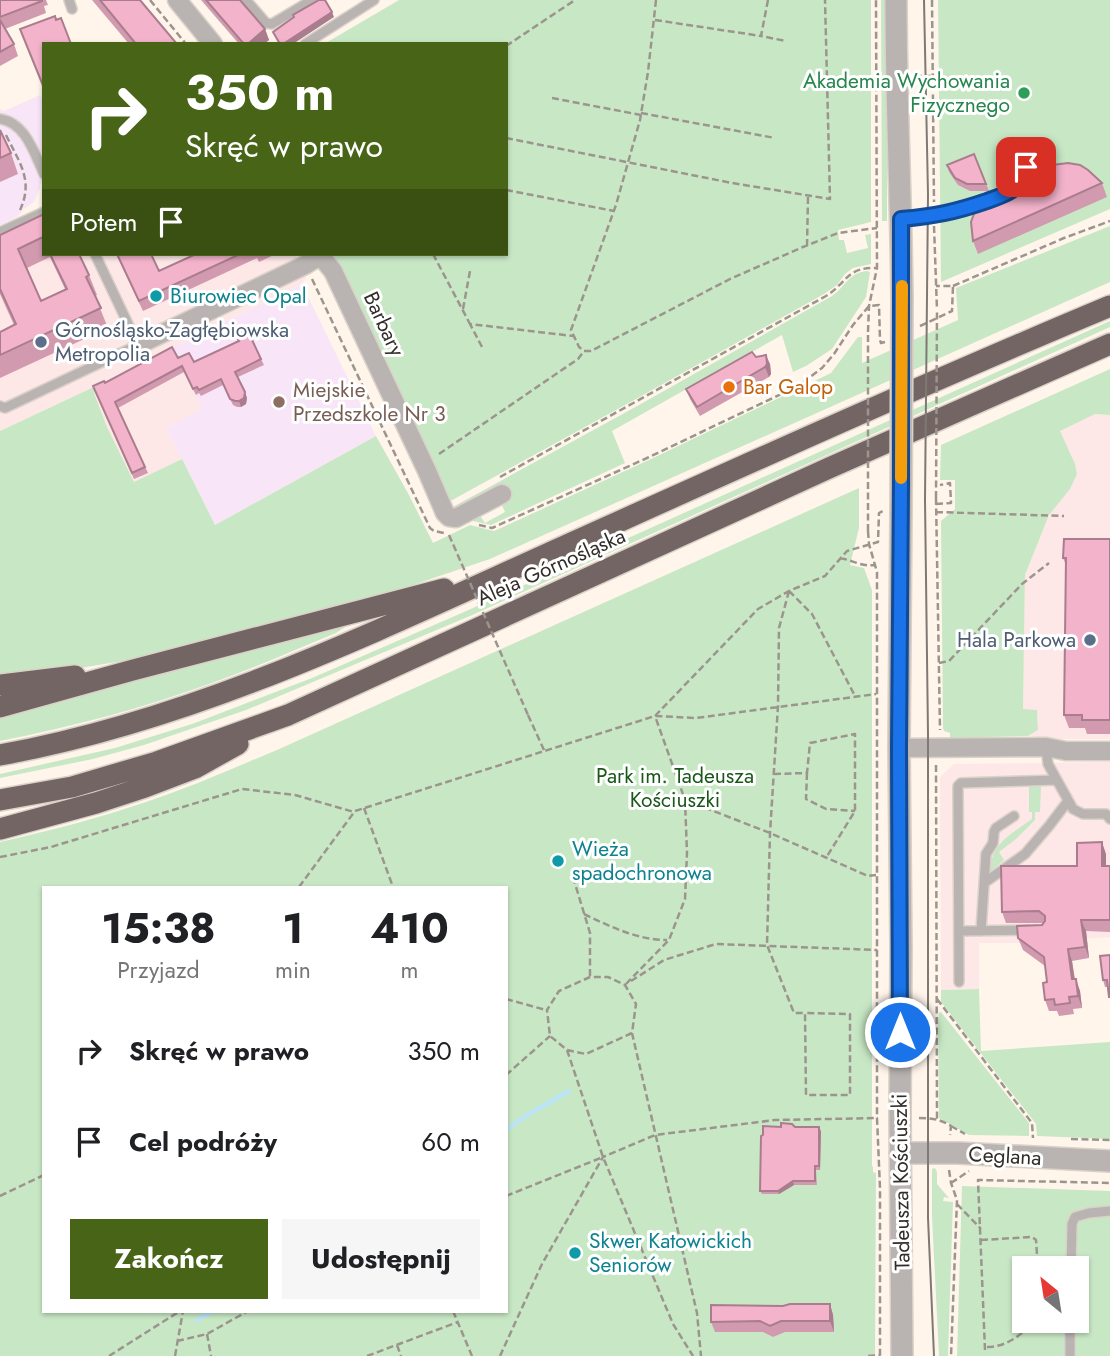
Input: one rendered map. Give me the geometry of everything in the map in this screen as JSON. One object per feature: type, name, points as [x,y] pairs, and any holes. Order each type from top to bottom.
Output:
[{"type":"highway","name":"Aleja Górnośląska","points":[[0,755],[108,731],[198,703],[267,677],[1110,306]]},
{"type":"highway","name":"Aleja Górnośląska","points":[[0,800],[72,787],[158,762],[288,715],[817,473],[1110,344]]},
{"type":"highway","points":[[0,707],[510,571]]},
{"type":"highway","points":[[0,685],[133,670]]},
{"type":"highway","points":[[0,829],[96,803],[195,768],[288,715]]},
{"type":"street","points":[[177,0],[211,42]]},
{"type":"street","name":"Tadeusza Kościuszki","points":[[895,0],[902,299],[899,748],[902,1356]]},
{"type":"street","points":[[138,345],[305,265],[317,256]]},
{"type":"street","name":"Barbary","points":[[319,256],[333,271],[445,513],[456,518],[498,487]]},
{"type":"street","points":[[899,748],[1046,747],[1066,751],[1110,751]]},
{"type":"street","name":"Ceglana","points":[[900,1153],[958,1153],[1110,1161]]},
{"type":"lane","points":[[246,0],[266,23],[272,24],[312,0]]},
{"type":"lane","points":[[308,42],[374,0]]},
{"type":"lane","points":[[0,119],[16,124],[23,132],[42,170]]},
{"type":"lane","points":[[901,219],[934,216],[964,209],[1011,191],[1023,174],[1028,157]]},
{"type":"lane","points":[[0,232],[42,213]]},
{"type":"lane","points":[[0,405],[5,408],[138,345],[96,256]]},
{"type":"lane","points":[[1046,747],[1048,764],[1073,809],[1083,814],[1106,814],[1110,819]]},
{"type":"lane","points":[[959,982],[958,786],[961,783],[1057,780]]},
{"type":"lane","points":[[984,883],[1024,854],[1068,801]]},
{"type":"lane","points":[[981,931],[986,854],[993,842],[996,828],[1014,816]]},
{"type":"lane","points":[[959,931],[1043,930]]},
{"type":"lane","points":[[1071,1256],[1072,1224],[1075,1217],[1110,1212]]},
{"type":"lane","points":[[1070,1334],[1070,1356]]},
{"type":"path","points":[[150,0],[184,42]]},
{"type":"path","points":[[508,45],[575,0]]},
{"type":"path","points":[[656,0],[641,114],[614,211],[571,330],[579,347],[584,351],[591,351],[730,279],[838,233],[877,228]]},
{"type":"path","points":[[761,36],[768,0]]},
{"type":"path","points":[[508,138],[831,199],[825,0]]},
{"type":"path","points":[[868,1356],[880,1356],[876,875],[877,572],[868,531],[868,332],[869,306],[877,268],[876,0]]},
{"type":"path","points":[[932,0],[940,734]]},
{"type":"path","points":[[654,20],[786,41]]},
{"type":"path","points":[[552,98],[775,138]]},
{"type":"path","points":[[13,148],[26,178],[27,190],[20,210]]},
{"type":"path","points":[[508,190],[614,211]]},
{"type":"path","points":[[807,246],[808,195]]},
{"type":"path","points":[[936,286],[953,286],[1110,221]]},
{"type":"path","points":[[434,256],[482,347]]},
{"type":"path","points":[[498,487],[826,296],[837,289],[853,271],[877,268]]},
{"type":"path","points":[[463,310],[470,271]]},
{"type":"path","points":[[314,283],[430,528],[448,534],[544,750]]},
{"type":"path","points":[[953,286],[953,307]]},
{"type":"path","points":[[502,524],[798,386],[822,368],[869,306],[879,305],[880,340]]},
{"type":"path","points":[[470,324],[573,336]]},
{"type":"path","points":[[433,458],[578,359],[584,351]]},
{"type":"path","points":[[936,504],[951,503],[950,483],[940,485]]},
{"type":"path","points":[[936,512],[1064,516]]},
{"type":"path","points":[[655,716],[758,610],[825,576],[847,551],[878,542],[879,513]]},
{"type":"path","points":[[840,558],[864,565],[875,565]]},
{"type":"path","points":[[939,663],[949,661],[1022,584],[1049,563]]},
{"type":"path","points":[[789,592],[812,614],[855,696]]},
{"type":"path","points":[[789,592],[779,628],[767,945],[794,1013],[805,1013],[850,1014],[850,1095],[806,1095],[805,1013]]},
{"type":"path","points":[[300,886],[354,812],[364,808],[655,716],[696,718],[876,694]]},
{"type":"path","points":[[625,985],[668,940],[685,900],[685,800],[655,716]]},
{"type":"path","points":[[826,858],[855,811],[855,734],[810,743],[806,799],[826,809],[855,811]]},
{"type":"path","points":[[928,764],[936,764],[937,1119]]},
{"type":"path","points":[[774,774],[807,773]]},
{"type":"path","points":[[0,857],[51,848],[242,789],[295,795],[354,812]]},
{"type":"path","points":[[685,800],[770,833],[868,876],[876,875]]},
{"type":"path","points":[[364,808],[393,886]]},
{"type":"path","points":[[573,877],[590,933],[590,977]]},
{"type":"path","points":[[584,914],[616,929],[654,940],[668,940]]},
{"type":"path","points":[[625,985],[664,960],[716,944],[877,950]]},
{"type":"path","points":[[632,1033],[586,1054],[567,1050],[550,1036],[547,1010],[559,991],[590,977],[608,976],[625,985],[636,1004],[632,1033],[697,1313],[701,1356]]},
{"type":"path","points":[[937,999],[1032,1123],[1033,1138]]},
{"type":"path","points":[[508,1000],[547,1010]]},
{"type":"path","points":[[508,1073],[550,1036]]},
{"type":"path","points":[[567,1050],[603,1157],[673,1324],[693,1356]]},
{"type":"path","points":[[508,1195],[655,1135],[775,1120],[877,1118]]},
{"type":"path","points":[[910,1118],[937,1119],[951,1126],[950,1143]]},
{"type":"path","points":[[500,1356],[542,1265],[603,1157]]},
{"type":"path","points":[[949,1167],[957,1198],[951,1356]]},
{"type":"path","points":[[0,1196],[42,1176]]},
{"type":"path","points":[[1021,1334],[1006,1344],[985,1349],[978,1180],[1110,1183]]},
{"type":"path","points":[[957,1204],[981,1229]]},
{"type":"path","points":[[981,1240],[1032,1237],[1036,1240],[1037,1256]]},
{"type":"path","points":[[110,1356],[178,1313]]},
{"type":"path","points":[[175,1356],[181,1313]]},
{"type":"path","points":[[177,1341],[206,1334],[244,1313]]},
{"type":"path","points":[[454,1313],[472,1356]]},
{"type":"path","points":[[367,1356],[458,1322]]},
{"type":"path","points":[[206,1334],[211,1356]]},
{"type":"path","points":[[397,1345],[401,1356]]},
{"type":"shaded area","points":[[40,95],[42,183],[34,202],[17,217],[0,225],[0,109],[4,111]]},
{"type":"shaded area","points":[[0,253],[42,253],[42,256],[296,256],[306,278],[302,284],[172,348],[203,409],[166,428],[182,459],[134,482],[107,427],[94,392],[114,382],[113,378],[0,431]]},
{"type":"shaded area","name":"Miejskie Przedszkole Nr 3","points":[[302,284],[376,436],[215,525],[166,428],[202,409],[172,348]]},
{"type":"shaded area","points":[[1095,414],[1110,415],[1110,739],[1028,736],[1038,730],[1037,710],[1023,710],[1025,575],[1049,515],[1077,474],[1059,431]]},
{"type":"shaded area","points":[[1110,762],[1110,937],[979,943],[979,989],[941,990],[940,777],[954,764]]},
{"type":"green space","points":[[399,0],[871,0],[871,222],[838,230],[839,240],[844,240],[847,253],[868,248],[865,235],[871,234],[871,264],[853,268],[824,294],[445,504],[407,408],[333,256],[508,256],[508,42],[327,42]]},
{"type":"green space","points":[[881,0],[887,0],[887,221],[882,221]]},
{"type":"green space","name":"Akademia Wychowania Fizycznego","points":[[938,0],[1110,0],[1110,209],[941,282]]},
{"type":"green space","points":[[1110,226],[1110,282],[490,559],[389,593],[153,656],[62,671],[0,677],[0,431],[113,378],[115,381],[94,393],[134,482],[182,459],[215,525],[376,436],[433,543],[470,525],[494,531],[831,373],[858,337],[862,337],[862,363],[958,320],[956,288]]},
{"type":"green space","points":[[870,272],[866,297],[832,349],[806,366],[793,372],[782,335],[612,431],[625,463],[491,525],[468,520],[479,514],[485,523],[505,512],[501,503],[511,496],[504,484],[461,507],[451,508],[832,296],[851,277]]},
{"type":"green space","points":[[1110,321],[1110,327],[470,616],[246,710],[144,745],[93,759],[0,778],[0,774],[115,748],[192,724],[312,678]]},
{"type":"green space","points":[[1110,369],[1110,415],[1095,414],[1060,431],[1077,474],[1070,489],[1049,515],[1025,575],[1023,709],[1037,710],[1038,730],[1028,736],[950,738],[950,733],[943,728],[941,521],[955,509],[955,480],[940,480],[941,445]]},
{"type":"green space","name":"Park im. Tadeusza Kościuszki","points":[[859,488],[859,528],[850,565],[864,568],[872,590],[872,1166],[873,1172],[876,1173],[875,1356],[0,1356],[0,842],[74,824],[196,784]]},
{"type":"green space","points":[[343,625],[345,627],[336,633],[160,701],[54,730],[0,741],[0,716]]},
{"type":"green space","points":[[1041,786],[1040,812],[1035,812],[1035,820],[999,852],[1004,860],[991,871],[991,862],[998,846],[1032,819],[1032,812],[1029,812],[1029,787]]},
{"type":"green space","points":[[979,989],[981,1051],[1110,1042],[1110,1139],[1037,1136],[1036,1124],[941,1002],[941,990]]},
{"type":"green space","points":[[941,1012],[1029,1123],[1029,1136],[969,1135],[939,1118],[938,1019]]},
{"type":"green space","points":[[935,1168],[937,1184],[949,1198],[944,1197],[943,1201],[953,1202],[948,1356],[939,1356],[932,1217],[932,1169]]},
{"type":"green space","points":[[962,1186],[1110,1191],[1110,1356],[957,1356]]},
{"type":"building","points":[[0,0],[42,0],[42,1],[0,17]]},
{"type":"building","points":[[100,0],[140,0],[175,42],[134,42]]},
{"type":"building","points":[[206,0],[240,0],[265,29],[250,42],[242,42]]},
{"type":"building","points":[[319,0],[325,0],[332,12],[286,42],[279,42],[273,32],[294,17],[293,15]]},
{"type":"building","points":[[55,16],[56,20],[61,18],[70,42],[42,42],[42,83],[20,29]]},
{"type":"building","points":[[0,20],[14,44],[0,52]]},
{"type":"building","points":[[0,130],[11,153],[0,158]]},
{"type":"building","points":[[974,154],[986,184],[967,184],[955,178],[947,165]]},
{"type":"building","points":[[1052,165],[1080,165],[1102,183],[973,241],[971,222],[981,202],[992,195],[994,199],[1055,172]]},
{"type":"building","points":[[42,215],[42,237],[18,249],[41,301],[67,289],[51,256],[80,256],[89,275],[86,277],[101,308],[0,355],[0,332],[16,324],[0,289],[0,235]]},
{"type":"building","points":[[118,256],[152,256],[159,271],[192,256],[236,256],[139,301]]},
{"type":"building","points":[[247,329],[261,359],[235,372],[245,392],[244,398],[239,401],[230,399],[221,379],[199,390],[197,387],[193,389],[182,366],[115,402],[145,467],[132,473],[93,386],[104,381],[105,383],[172,347],[178,358],[189,353],[194,362],[239,341],[236,335]]},
{"type":"building","points":[[752,352],[756,357],[766,355],[765,367],[697,407],[686,389]]},
{"type":"building","name":"Hala Parkowa","points":[[1064,539],[1110,539],[1110,720],[1082,720],[1082,715],[1064,715]]},
{"type":"building","points":[[1102,842],[1102,866],[1110,866],[1110,920],[1081,920],[1085,947],[1068,949],[1072,979],[1076,979],[1078,996],[1069,997],[1070,1003],[1055,1005],[1054,999],[1045,1000],[1043,983],[1047,982],[1044,957],[1018,938],[1017,926],[1042,925],[1045,916],[1039,911],[1002,912],[1001,866],[1077,866],[1077,843]]},
{"type":"building","points":[[1110,955],[1109,997],[1107,980],[1103,980],[1100,956]]},
{"type":"building","points":[[781,1123],[795,1127],[819,1127],[819,1166],[815,1166],[815,1181],[793,1181],[778,1191],[760,1191],[763,1126],[781,1127]]},
{"type":"building","points":[[830,1304],[830,1321],[781,1321],[770,1326],[760,1321],[711,1322],[711,1305]]},
{"type":"waterway","points":[[508,1129],[569,1091]]},
{"type":"waterway","points":[[197,1320],[209,1313]]},
{"type":"tram line","points":[[924,0],[928,194],[925,500],[928,1218],[934,1356]]},
{"type":"slow traffic","points":[[901,478],[902,286]]},
{"type":"place","name":"Akademia Wychowania Fizycznego","points":[[1024,93]]},
{"type":"place","name":"Biurowiec Opal","points":[[156,296]]},
{"type":"place","name":"Górnośląsko-Zagłębiowska Metropolia","points":[[41,342]]},
{"type":"place","name":"Bar Galop","points":[[729,387]]},
{"type":"place","name":"Miejskie Przedszkole Nr 3","points":[[279,402]]},
{"type":"place","name":"Hala Parkowa","points":[[1090,640]]},
{"type":"place","name":"Wieża spadochronowa","points":[[558,861]]},
{"type":"place","name":"Skwer Katowickich Seniorów","points":[[575,1253]]},
{"type":"route","points":[[900,1032],[901,219],[950,213],[1011,191],[1026,167]]}]
